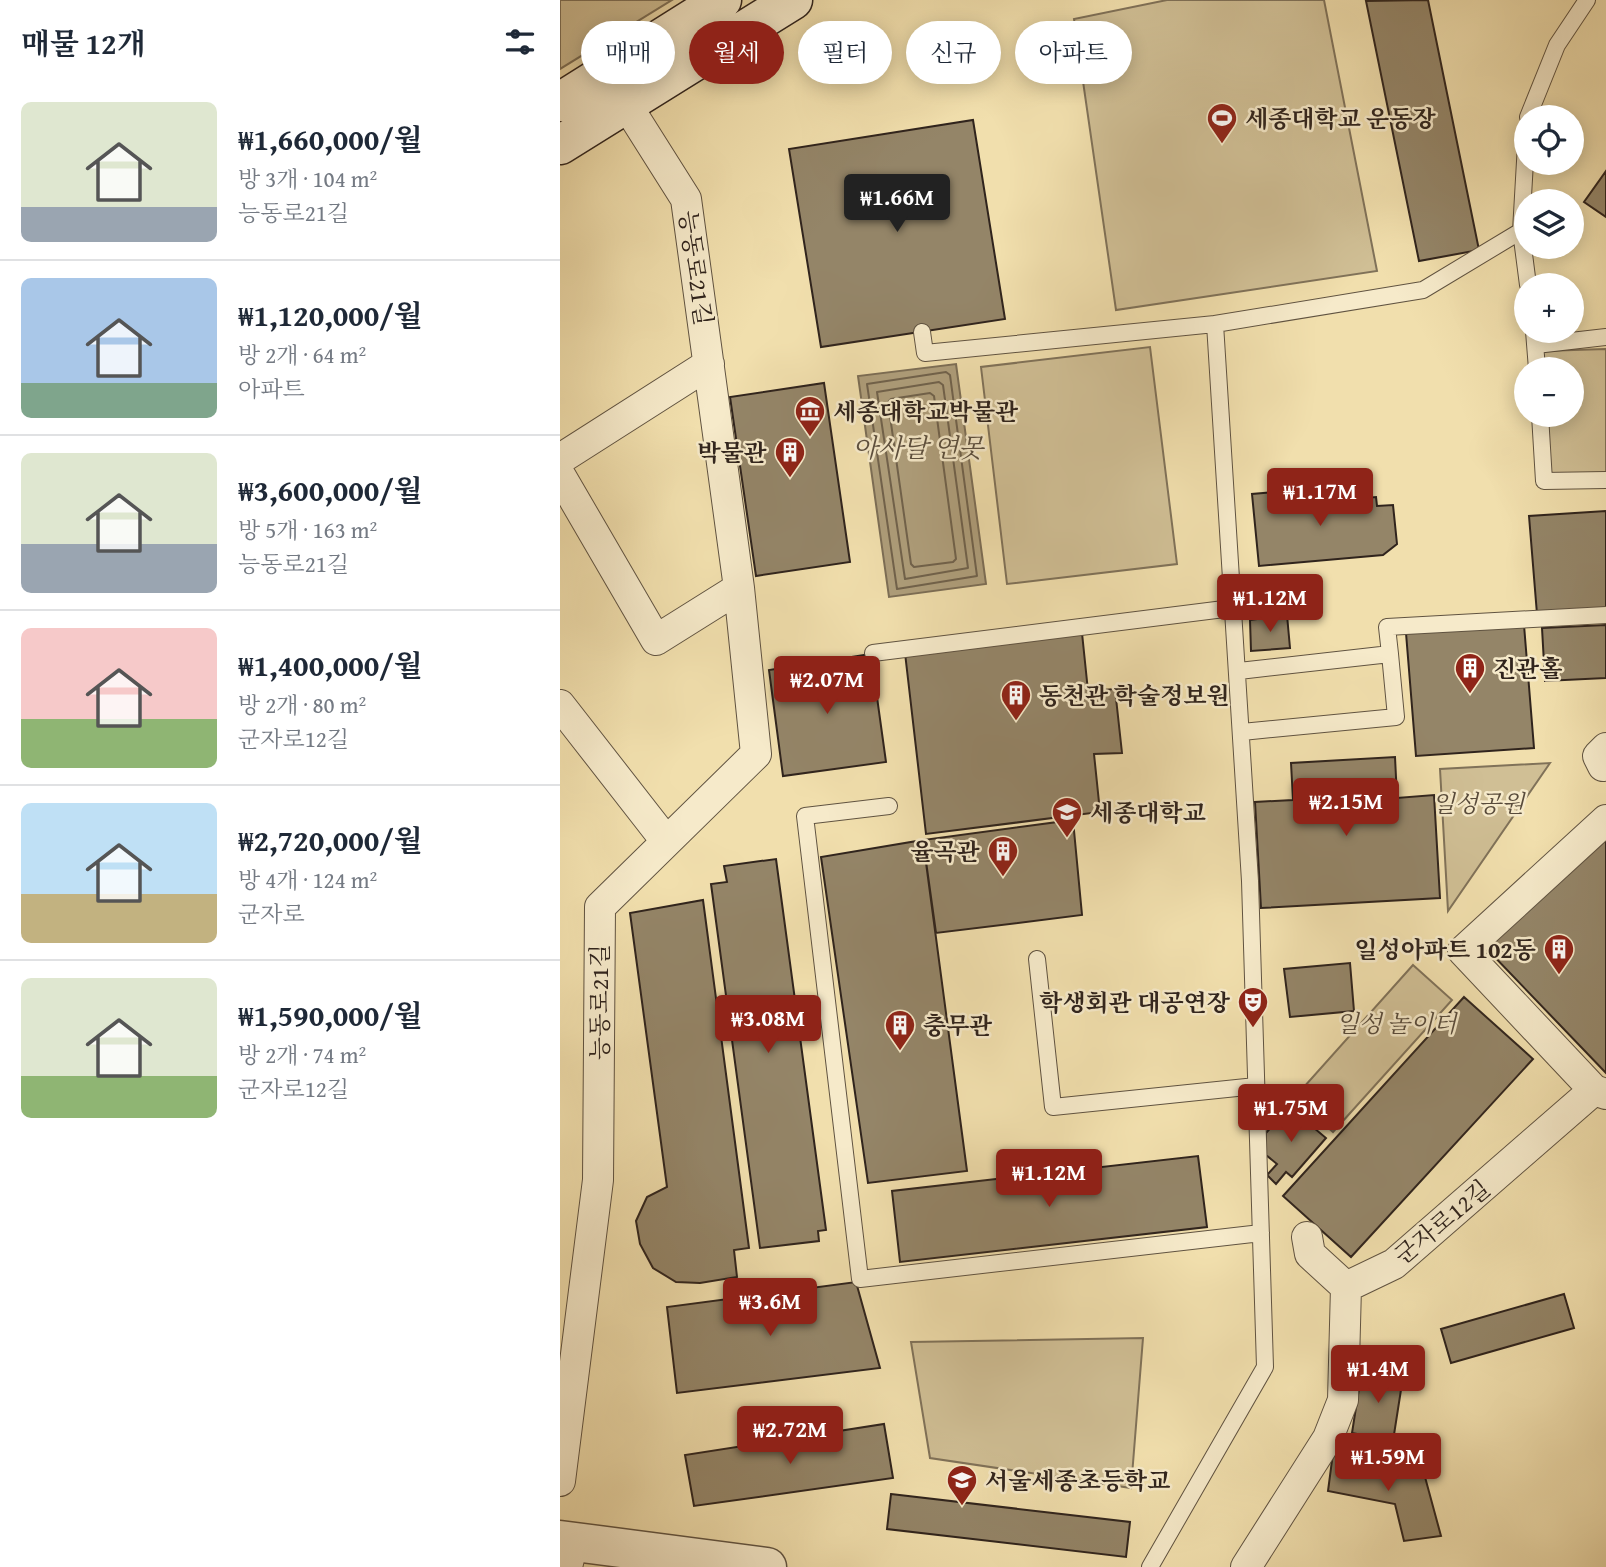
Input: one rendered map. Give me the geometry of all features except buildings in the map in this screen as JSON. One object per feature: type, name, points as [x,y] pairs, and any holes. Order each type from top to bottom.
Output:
[{"type":"main road","points":[[560,102],[722,0]]},
{"type":"main road","points":[[560,145],[793,0]]},
{"type":"main road","points":[[567,1550],[670,1561],[767,1567]]},
{"type":"street","name":"능동로21길","points":[[560,1481],[570,1326],[598,1180],[600,907],[756,754],[738,588],[686,200],[626,104]]},
{"type":"street","points":[[560,459],[709,364]]},
{"type":"street","points":[[560,475],[656,640],[738,588]]},
{"type":"street","points":[[560,705],[666,841]]},
{"type":"street","points":[[1600,1092],[1463,951],[1606,820]]},
{"type":"street","name":"군자로12길","points":[[1346,1287],[1394,1264],[1600,1092]]},
{"type":"street","points":[[1246,1567],[1328,1438],[1343,1400],[1346,1287],[1310,1254],[1307,1237]]},
{"type":"lane","points":[[1533,105],[1557,45],[1587,0]]},
{"type":"lane","points":[[922,332],[925,354],[1215,324],[1423,290],[1514,235]]},
{"type":"lane","points":[[1150,1567],[1265,1367],[1242,732],[1215,324]]},
{"type":"lane","points":[[1584,337],[1606,337]]},
{"type":"lane","points":[[1541,427],[1544,481],[1606,480]]},
{"type":"lane","points":[[873,653],[1232,608]]},
{"type":"lane","points":[[1242,732],[1396,717],[1387,627],[1606,615]]},
{"type":"lane","points":[[1239,671],[1390,654]]},
{"type":"lane","points":[[889,806],[805,816],[860,1279],[1261,1233]]},
{"type":"lane","points":[[1037,959],[1054,1107],[1256,1086]]},
{"type":"green space","points":[[560,0],[672,0],[638,21],[581,21],[581,56],[560,69]]},
{"type":"green space","name":"세종대학교 운동장","points":[[1167,0],[1324,0],[1377,271],[1116,310],[1083,84],[1132,84],[1132,21],[1074,19]]},
{"type":"green space","points":[[1150,347],[1177,564],[1007,584],[981,367]]},
{"type":"green space","points":[[1606,349],[1606,476],[1548,478],[1546,427],[1584,427],[1584,357],[1542,357],[1542,351]]},
{"type":"green space","name":"일성공원","points":[[1550,763],[1448,911],[1440,769]]},
{"type":"green space","name":"일성 놀이터","points":[[1413,965],[1452,1000],[1333,1132],[1295,1097]]},
{"type":"green space","points":[[1143,1338],[1131,1488],[930,1458],[911,1342]]},
{"type":"water","name":"아사달 연못","points":[[956,364],[986,584],[889,597],[858,376]]},
{"type":"place","name":"세종대학교 운동장","points":[[1222,145]]},
{"type":"place","name":"세종대학교박물관","points":[[810,438]]},
{"type":"place","name":"박물관","points":[[790,479]]},
{"type":"place","name":"진관홀","points":[[1470,695]]},
{"type":"place","name":"동천관 학술정보원","points":[[1016,722]]},
{"type":"place","name":"세종대학교","points":[[1067,839]]},
{"type":"place","name":"율곡관","points":[[1003,878]]},
{"type":"place","name":"일성아파트 102동","points":[[1559,976]]},
{"type":"place","name":"학생회관 대공연장","points":[[1253,1029]]},
{"type":"place","name":"충무관","points":[[900,1052]]},
{"type":"place","name":"서울세종초등학교","points":[[962,1507]]}]
